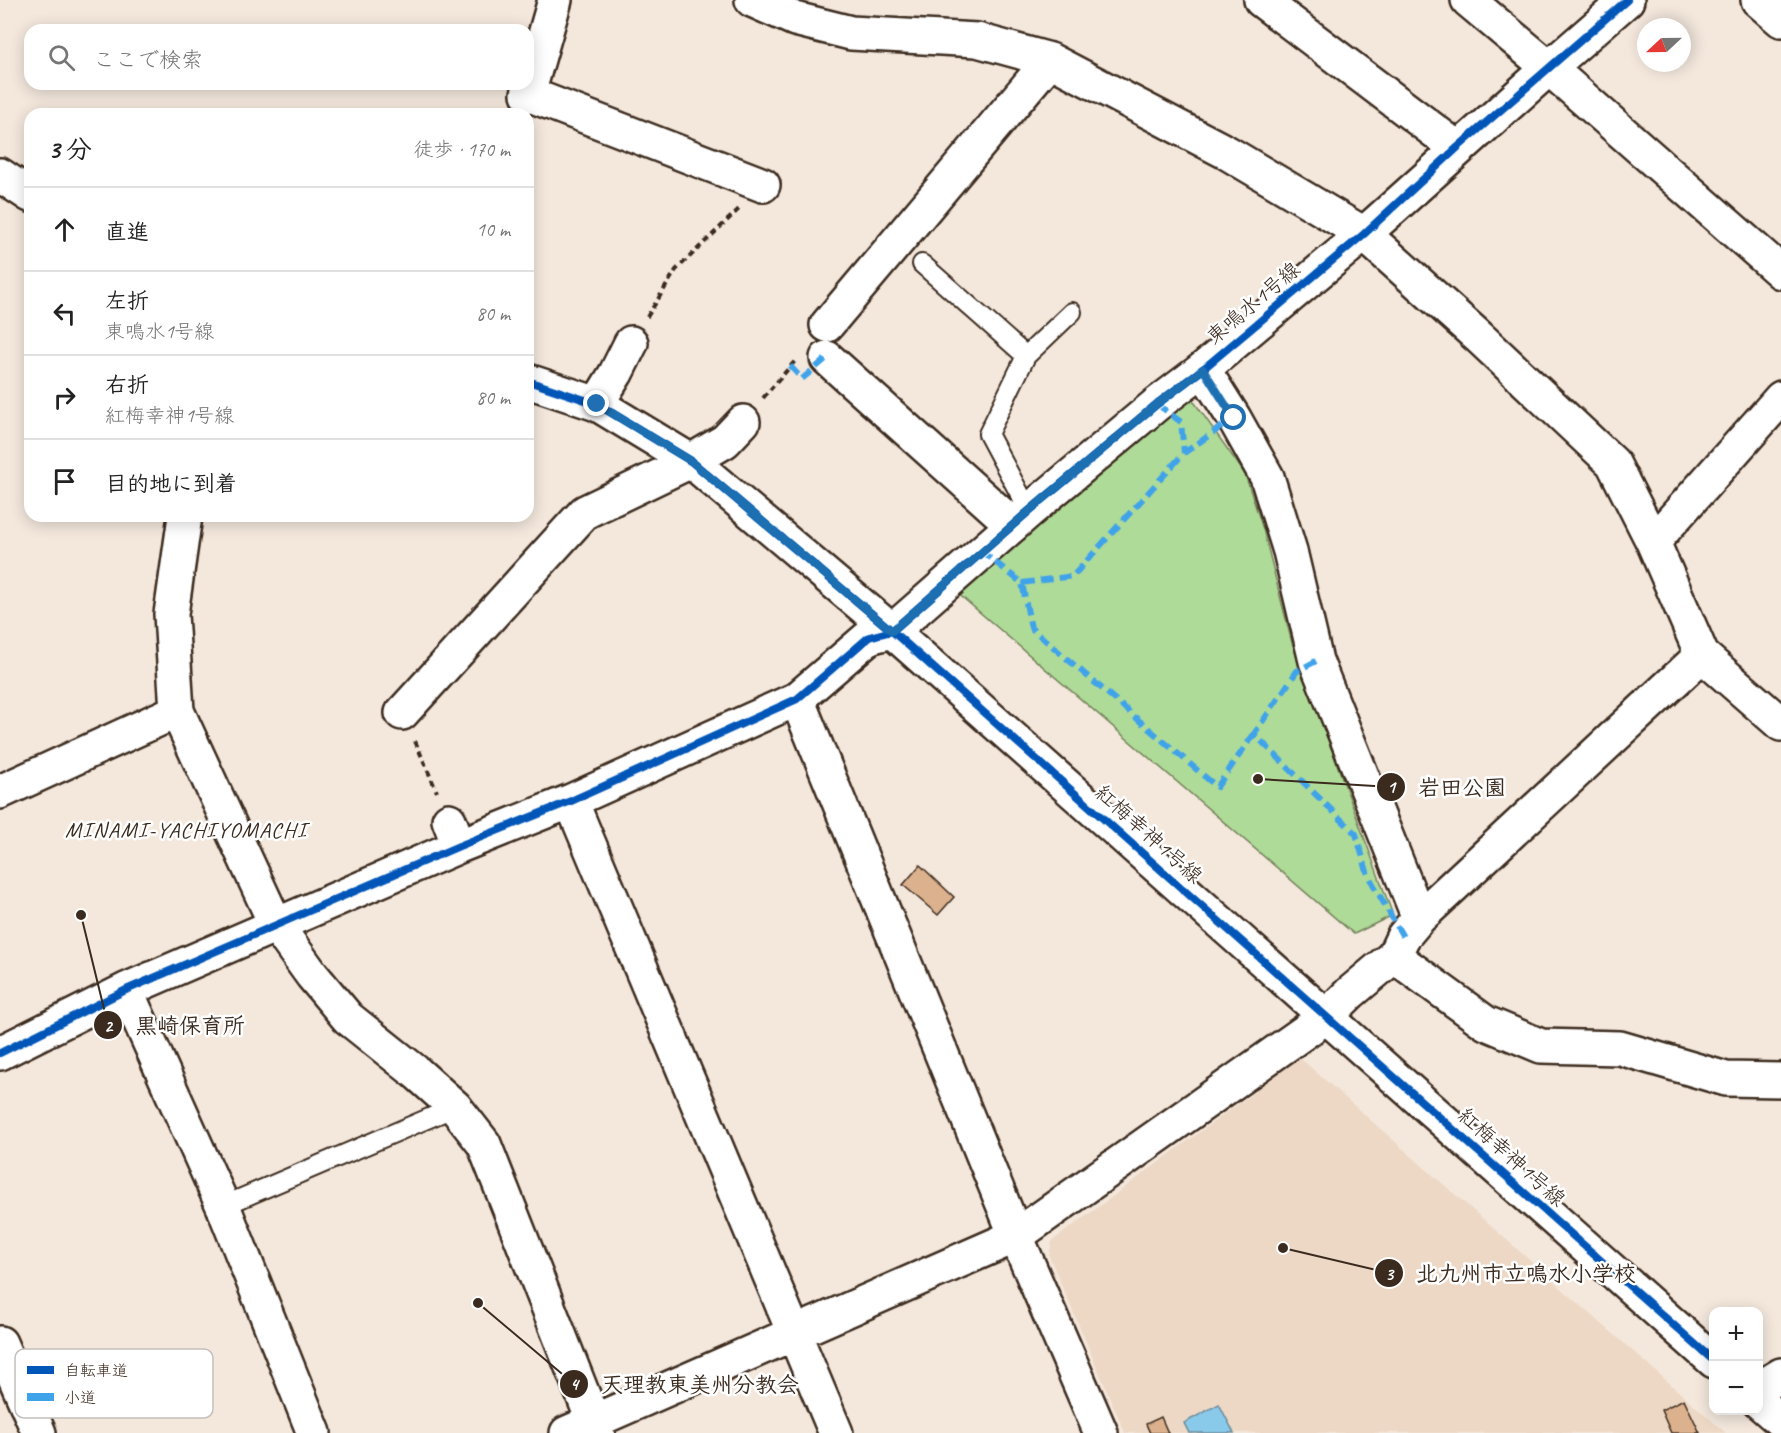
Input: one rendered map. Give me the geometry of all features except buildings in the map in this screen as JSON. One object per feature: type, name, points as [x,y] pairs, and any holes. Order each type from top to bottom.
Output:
[{"type":"street","points":[[534,72],[555,0]]},
{"type":"street","points":[[752,0],[795,20],[851,33],[977,40],[1050,60],[1226,152],[1364,234],[1480,338],[1613,463],[1653,542],[1702,655],[1781,724]]},
{"type":"street","points":[[1261,0],[1457,148]]},
{"type":"street","points":[[1468,0],[1549,68],[1781,272]]},
{"type":"street","name":"東鳴水1号線","points":[[892,631],[1021,518],[1364,234],[1457,148],[1627,0]]},
{"type":"street","points":[[1758,0],[1781,20]]},
{"type":"street","points":[[827,325],[1050,60]]},
{"type":"street","points":[[529,90],[528,93],[763,185]]},
{"type":"street","points":[[0,175],[24,191]]},
{"type":"street","points":[[597,404],[631,343]]},
{"type":"street","points":[[827,358],[1021,518]]},
{"type":"street","points":[[1203,369],[1268,477],[1290,551],[1316,661],[1419,918]]},
{"type":"street","name":"紅梅幸神1号線","points":[[534,383],[597,404],[691,461],[892,631],[1709,1357]]},
{"type":"street","points":[[1653,542],[1781,398]]},
{"type":"street","points":[[402,713],[585,512],[691,461],[725,441],[743,422]]},
{"type":"street","points":[[184,522],[171,614],[177,711],[276,925],[312,975],[348,1018],[417,1072],[455,1107],[484,1144],[586,1429],[793,1334],[1016,1236],[1327,1016],[1394,956],[1402,937],[1419,918],[1702,655]]},
{"type":"street","points":[[0,1053],[126,990],[276,925],[454,833],[571,801],[798,699],[869,637],[892,631]]},
{"type":"street","points":[[798,699],[1016,1236],[1101,1433]]},
{"type":"street","points":[[0,792],[177,711]]},
{"type":"street","points":[[571,801],[836,1433]]},
{"type":"street","points":[[1394,956],[1486,1023],[1540,1046],[1620,1048],[1726,1078],[1781,1080]]},
{"type":"street","points":[[126,990],[223,1206],[314,1433]]},
{"type":"street","points":[[0,1343],[15,1378]]},
{"type":"street","points":[[1763,1386],[1781,1375]]},
{"type":"street","points":[[1763,1405],[1781,1421]]},
{"type":"street","points":[[32,1418],[39,1433]]},
{"type":"lane","points":[[922,264],[1026,356]]},
{"type":"lane","points":[[1021,518],[988,434],[1026,356],[1072,312]]},
{"type":"lane","points":[[223,1206],[455,1107]]},
{"type":"path","points":[[631,343],[676,270],[763,185]]},
{"type":"path","points":[[743,422],[827,325]]},
{"type":"path","points":[[402,713],[454,833]]},
{"type":"shaded area","points":[[1300,1058],[1726,1433],[1125,1433],[1049,1256],[1052,1241]]},
{"type":"green space","points":[[1190,396],[1245,474],[1263,529],[1292,643],[1393,915],[1354,934],[955,591]]},
{"type":"water","points":[[1219,1404],[1234,1433],[1189,1433],[1184,1423]]},
{"type":"marked path","points":[[790,366],[802,379],[827,358]]},
{"type":"marked path","points":[[1157,404],[1181,422],[1184,453]]},
{"type":"marked path","points":[[1022,583],[1073,576],[1184,453],[1234,418]]},
{"type":"marked path","points":[[981,551],[1022,583],[1031,628],[1217,787],[1254,734]]},
{"type":"marked path","points":[[1316,661],[1297,671],[1254,734],[1356,834],[1368,875],[1403,937]]},
{"type":"cycle path","points":[[0,1053],[126,990],[459,846],[571,801],[797,699],[869,637],[892,631],[1029,511],[1364,234],[1457,148],[1627,0]]},
{"type":"cycle path","points":[[534,383],[597,404],[691,461],[892,631],[1709,1357]]},
{"type":"place","name":"岩田公園","points":[[1258,779]]},
{"type":"place","name":"黒崎保育所","points":[[81,915]]},
{"type":"place","name":"北九州市立鳴水小学校","points":[[1283,1248]]},
{"type":"place","name":"天理教東美州分教会","points":[[478,1303]]},
{"type":"district","name":"MINAMI-YACHIYOMACHI","points":[[186,830]]},
{"type":"route","points":[[597,404],[691,461],[892,631],[981,551],[1157,404],[1203,369],[1234,418]]}]
